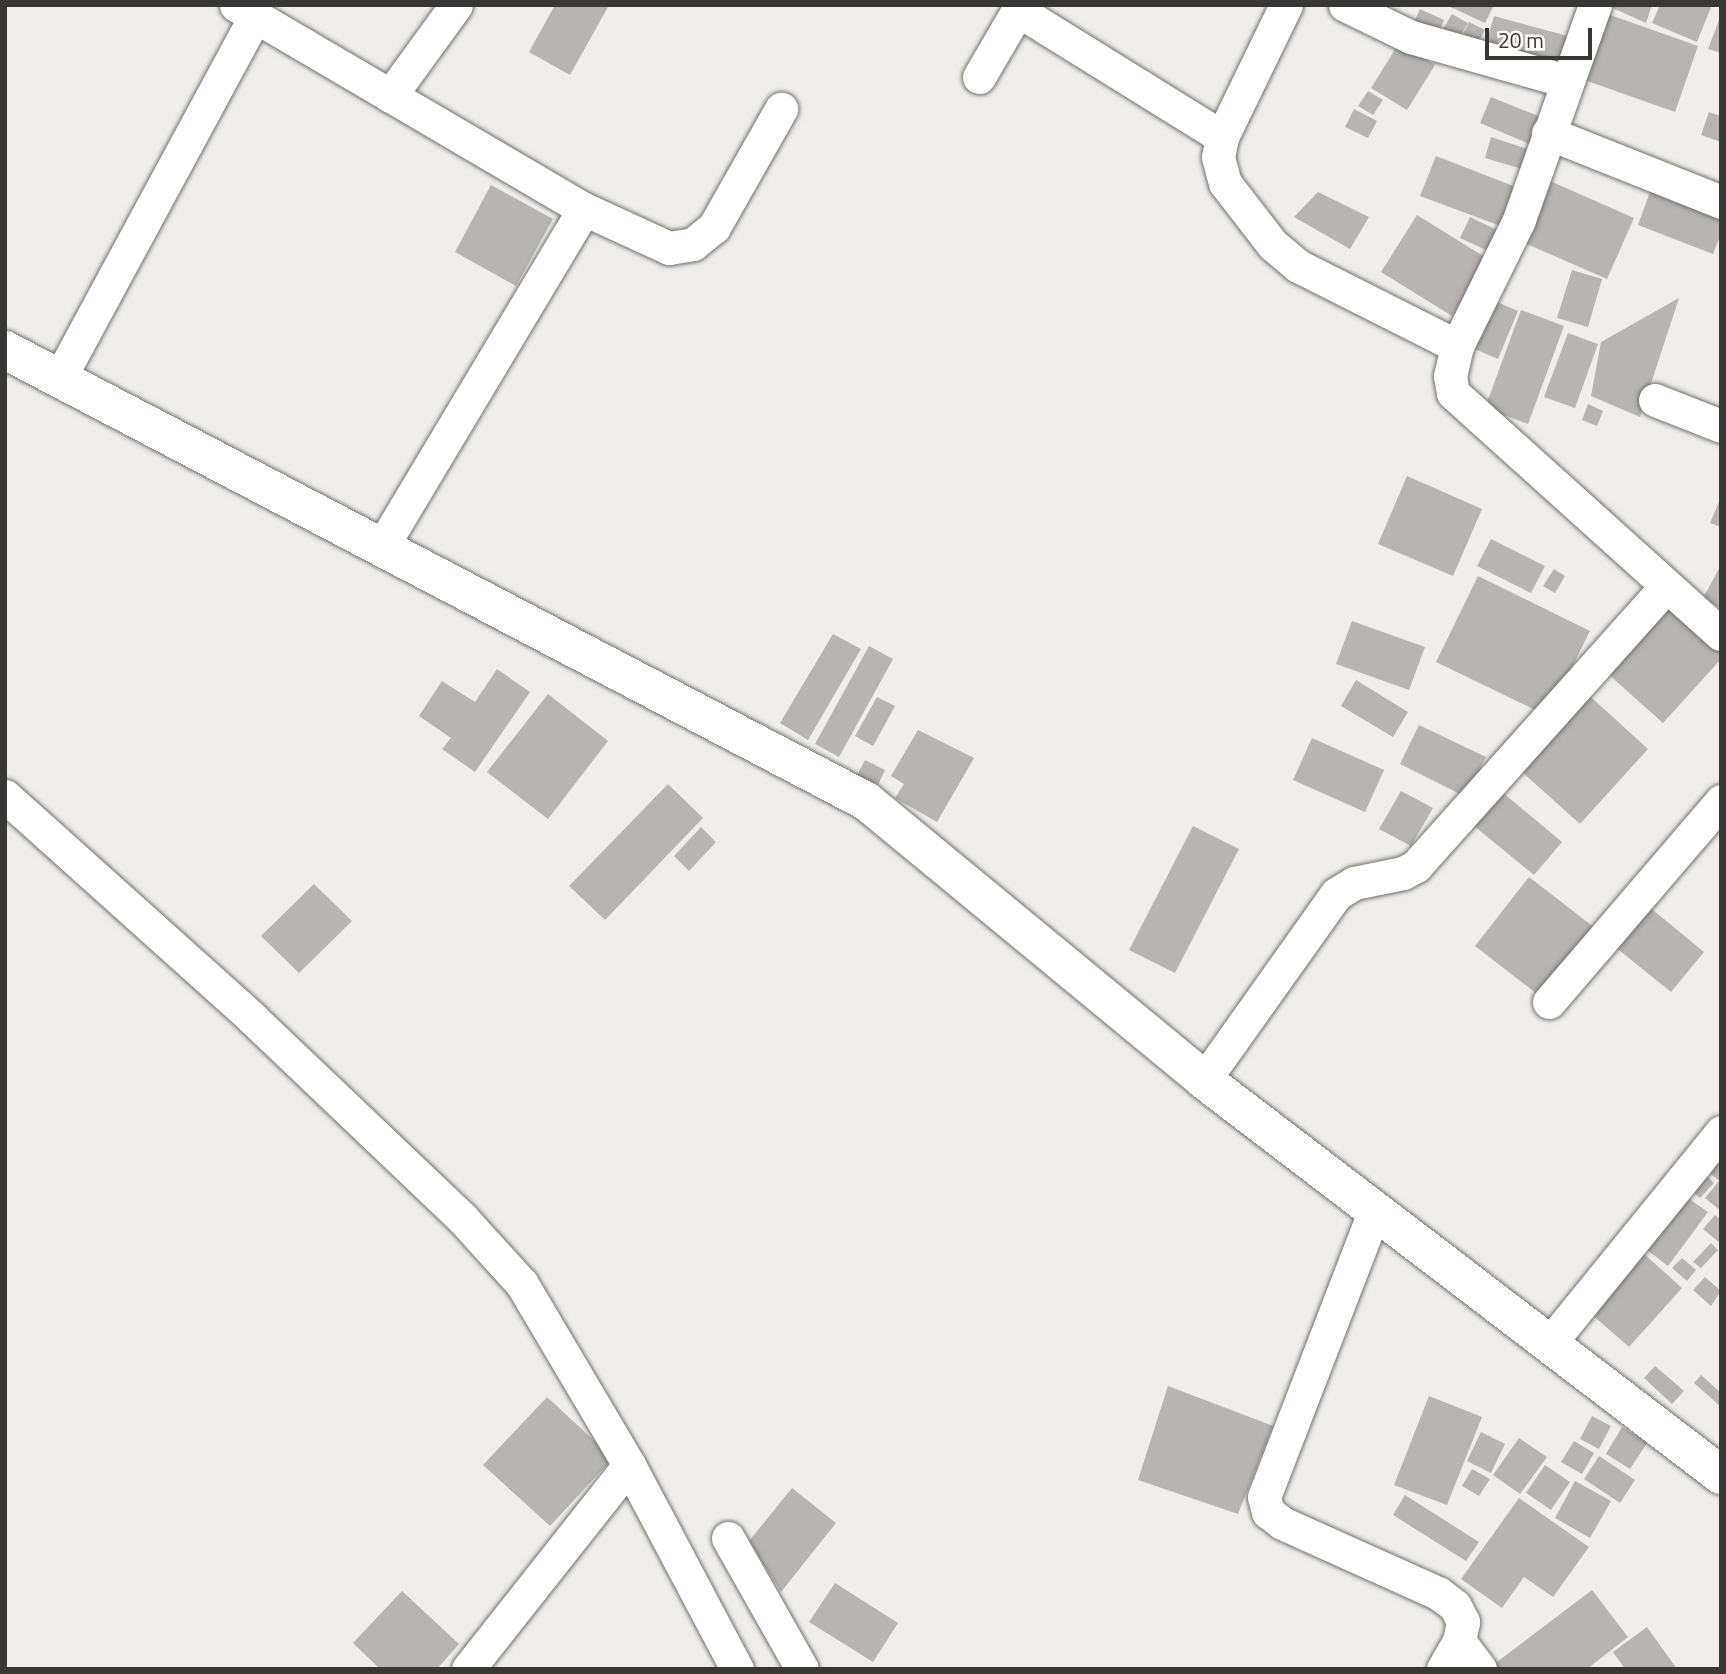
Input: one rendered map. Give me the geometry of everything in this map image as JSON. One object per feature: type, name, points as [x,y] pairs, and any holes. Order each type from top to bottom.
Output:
[{"type":"street","points":[[390,96],[456,5]]},
{"type":"street","points":[[1286,5],[1222,137],[1218,157],[1225,183],[1273,245],[1298,266],[1457,346]]},
{"type":"street","points":[[1345,5],[1411,37],[1567,81]]},
{"type":"street","points":[[1595,5],[1519,220],[1457,346],[1450,376],[1452,393],[1721,634]]},
{"type":"street","points":[[979,77],[1020,8],[1222,137]]},
{"type":"street","points":[[59,379],[245,11],[584,209],[669,248],[693,244],[714,227],[781,109]]},
{"type":"street","points":[[1548,133],[1721,202]]},
{"type":"street","points":[[381,548],[584,209]]},
{"type":"street","points":[[5,350],[866,800],[1204,1080],[1721,1475]]},
{"type":"street","points":[[1656,400],[1721,426]]},
{"type":"street","points":[[1204,1080],[1336,894],[1354,883],[1403,873],[1416,866],[1667,586]]},
{"type":"street","points":[[5,796],[252,1018],[463,1219],[522,1284],[629,1465],[737,1669]]},
{"type":"street","points":[[1549,1002],[1721,801]]},
{"type":"street","points":[[1549,1345],[1721,1132]]},
{"type":"street","points":[[1374,1212],[1264,1497],[1268,1512],[1282,1523],[1438,1593],[1455,1606],[1463,1622],[1451,1655],[1480,1669]]},
{"type":"street","points":[[468,1669],[629,1465]]},
{"type":"street","points":[[728,1538],[802,1669]]},
{"type":"building","points":[[555,5],[609,5],[570,75],[529,52]]},
{"type":"building","points":[[1446,5],[1494,5],[1485,23]]},
{"type":"building","points":[[1606,5],[1652,5],[1646,23]]},
{"type":"building","points":[[1660,5],[1712,5],[1697,42],[1652,23]]},
{"type":"building","points":[[1420,9],[1444,20],[1434,42],[1410,31]]},
{"type":"building","points":[[1599,11],[1698,46],[1675,112],[1576,77]]},
{"type":"building","points":[[1452,14],[1468,23],[1454,47],[1438,38]]},
{"type":"building","points":[[1721,15],[1721,53],[1708,49]]},
{"type":"building","points":[[1494,16],[1575,38],[1566,67],[1485,46]]},
{"type":"building","points":[[1469,22],[1485,30],[1475,50],[1459,42]]},
{"type":"building","points":[[1399,43],[1435,65],[1407,110],[1371,88]]},
{"type":"building","points":[[1368,91],[1383,100],[1373,115],[1358,106]]},
{"type":"building","points":[[1491,97],[1543,118],[1532,145],[1480,123]]},
{"type":"building","points":[[1354,109],[1377,121],[1368,138],[1345,127]]},
{"type":"building","points":[[1709,112],[1721,116],[1721,142],[1701,135]]},
{"type":"building","points":[[1491,137],[1531,150],[1525,170],[1485,158]]},
{"type":"building","points":[[1436,156],[1521,189],[1506,228],[1420,196]]},
{"type":"building","points":[[1541,177],[1634,218],[1607,279],[1513,238]]},
{"type":"building","points":[[1654,181],[1721,206],[1721,234],[1713,254],[1638,225]]},
{"type":"building","points":[[491,185],[553,219],[516,286],[455,252]]},
{"type":"building","points":[[1318,192],[1369,217],[1350,249],[1294,217]]},
{"type":"building","points":[[1417,215],[1488,259],[1452,316],[1381,272]]},
{"type":"building","points":[[1470,217],[1497,230],[1488,251],[1460,238]]},
{"type":"building","points":[[1572,270],[1602,279],[1588,327],[1557,318]]},
{"type":"building","points":[[1679,298],[1640,417],[1591,396],[1601,342]]},
{"type":"building","points":[[1490,299],[1518,311],[1498,359],[1470,347]]},
{"type":"building","points":[[1521,310],[1564,326],[1528,424],[1485,408]]},
{"type":"building","points":[[1568,333],[1598,344],[1575,408],[1544,397]]},
{"type":"building","points":[[1588,404],[1603,411],[1597,426],[1582,420]]},
{"type":"building","points":[[1407,476],[1482,509],[1453,576],[1378,544]]},
{"type":"building","points":[[1721,497],[1721,527],[1710,523]]},
{"type":"building","points":[[1491,539],[1545,566],[1531,593],[1477,566]]},
{"type":"building","points":[[1721,565],[1721,608],[1703,598]]},
{"type":"building","points":[[1554,569],[1565,576],[1555,593],[1543,586]]},
{"type":"building","points":[[1478,576],[1590,631],[1548,716],[1436,662]]},
{"type":"building","points":[[1668,605],[1721,652],[1721,659],[1663,723],[1607,673]]},
{"type":"building","points":[[1352,621],[1425,647],[1409,690],[1336,664]]},
{"type":"building","points":[[833,634],[861,649],[808,740],[780,723]]},
{"type":"building","points":[[869,646],[893,659],[839,757],[815,744]]},
{"type":"building","points":[[497,669],[530,692],[475,772],[442,749],[451,738],[419,716],[442,681],[475,702]]},
{"type":"building","points":[[1356,680],[1408,712],[1393,737],[1341,706]]},
{"type":"building","points":[[1582,689],[1648,749],[1580,824],[1513,764]]},
{"type":"building","points":[[548,694],[608,741],[548,819],[487,772]]},
{"type":"building","points":[[877,697],[895,706],[873,746],[855,736]]},
{"type":"building","points":[[1419,725],[1486,757],[1466,797],[1400,764]]},
{"type":"building","points":[[918,730],[974,758],[937,822],[895,798],[904,784],[891,776]]},
{"type":"building","points":[[1312,738],[1384,770],[1365,812],[1293,780]]},
{"type":"building","points":[[865,760],[885,770],[878,785],[857,775]]},
{"type":"building","points":[[668,784],[703,818],[605,920],[569,886]]},
{"type":"building","points":[[1496,787],[1562,842],[1534,875],[1468,821]]},
{"type":"building","points":[[1401,791],[1433,808],[1411,846],[1379,829]]},
{"type":"building","points":[[1193,826],[1239,849],[1175,973],[1129,950]]},
{"type":"building","points":[[701,827],[716,842],[689,871],[674,856]]},
{"type":"building","points":[[1529,877],[1595,928],[1541,997],[1475,946]]},
{"type":"building","points":[[314,884],[352,921],[299,973],[261,936]]},
{"type":"building","points":[[1642,901],[1704,952],[1671,992],[1609,942]]},
{"type":"building","points":[[1721,1146],[1721,1177],[1718,1180],[1702,1166]]},
{"type":"building","points":[[1699,1168],[1714,1183],[1700,1198],[1684,1184]]},
{"type":"building","points":[[1719,1181],[1721,1183],[1721,1211],[1705,1198]]},
{"type":"building","points":[[1682,1194],[1708,1212],[1668,1266],[1643,1247]]},
{"type":"building","points":[[1715,1215],[1721,1220],[1721,1244],[1703,1229]]},
{"type":"building","points":[[1711,1243],[1718,1250],[1701,1268],[1693,1262]]},
{"type":"building","points":[[1643,1253],[1682,1288],[1629,1347],[1589,1312]]},
{"type":"building","points":[[1682,1258],[1696,1270],[1687,1281],[1672,1268]]},
{"type":"building","points":[[1705,1277],[1721,1291],[1711,1306],[1693,1290]]},
{"type":"building","points":[[1655,1366],[1684,1391],[1672,1404],[1644,1378]]},
{"type":"building","points":[[1701,1375],[1721,1393],[1721,1407],[1694,1383]]},
{"type":"building","points":[[1168,1386],[1273,1426],[1238,1514],[1138,1480]]},
{"type":"building","points":[[1429,1396],[1482,1417],[1447,1505],[1394,1485]]},
{"type":"building","points":[[547,1397],[613,1458],[550,1526],[483,1465]]},
{"type":"building","points":[[1592,1416],[1611,1426],[1599,1449],[1580,1439]]},
{"type":"building","points":[[1622,1427],[1647,1443],[1630,1469],[1606,1454]]},
{"type":"building","points":[[1481,1432],[1505,1444],[1491,1473],[1467,1461]]},
{"type":"building","points":[[1519,1438],[1547,1457],[1520,1494],[1493,1475]]},
{"type":"building","points":[[1574,1441],[1594,1453],[1582,1474],[1561,1462]]},
{"type":"building","points":[[1599,1456],[1635,1480],[1620,1503],[1584,1479]]},
{"type":"building","points":[[1545,1465],[1570,1482],[1551,1510],[1526,1493]]},
{"type":"building","points":[[1472,1469],[1490,1479],[1479,1496],[1462,1486]]},
{"type":"building","points":[[1575,1481],[1611,1501],[1590,1538],[1555,1518]]},
{"type":"building","points":[[792,1488],[836,1523],[781,1592],[749,1541]]},
{"type":"building","points":[[1405,1495],[1479,1542],[1466,1561],[1393,1515]]},
{"type":"building","points":[[1519,1498],[1589,1547],[1553,1597],[1524,1577],[1502,1608],[1461,1579]]},
{"type":"building","points":[[835,1583],[898,1623],[873,1662],[809,1622]]},
{"type":"building","points":[[1592,1590],[1628,1637],[1587,1669],[1496,1669],[1493,1665]]},
{"type":"building","points":[[402,1591],[459,1644],[437,1669],[380,1669],[353,1643]]},
{"type":"building","points":[[1647,1627],[1677,1669],[1625,1669],[1613,1652]]}]
